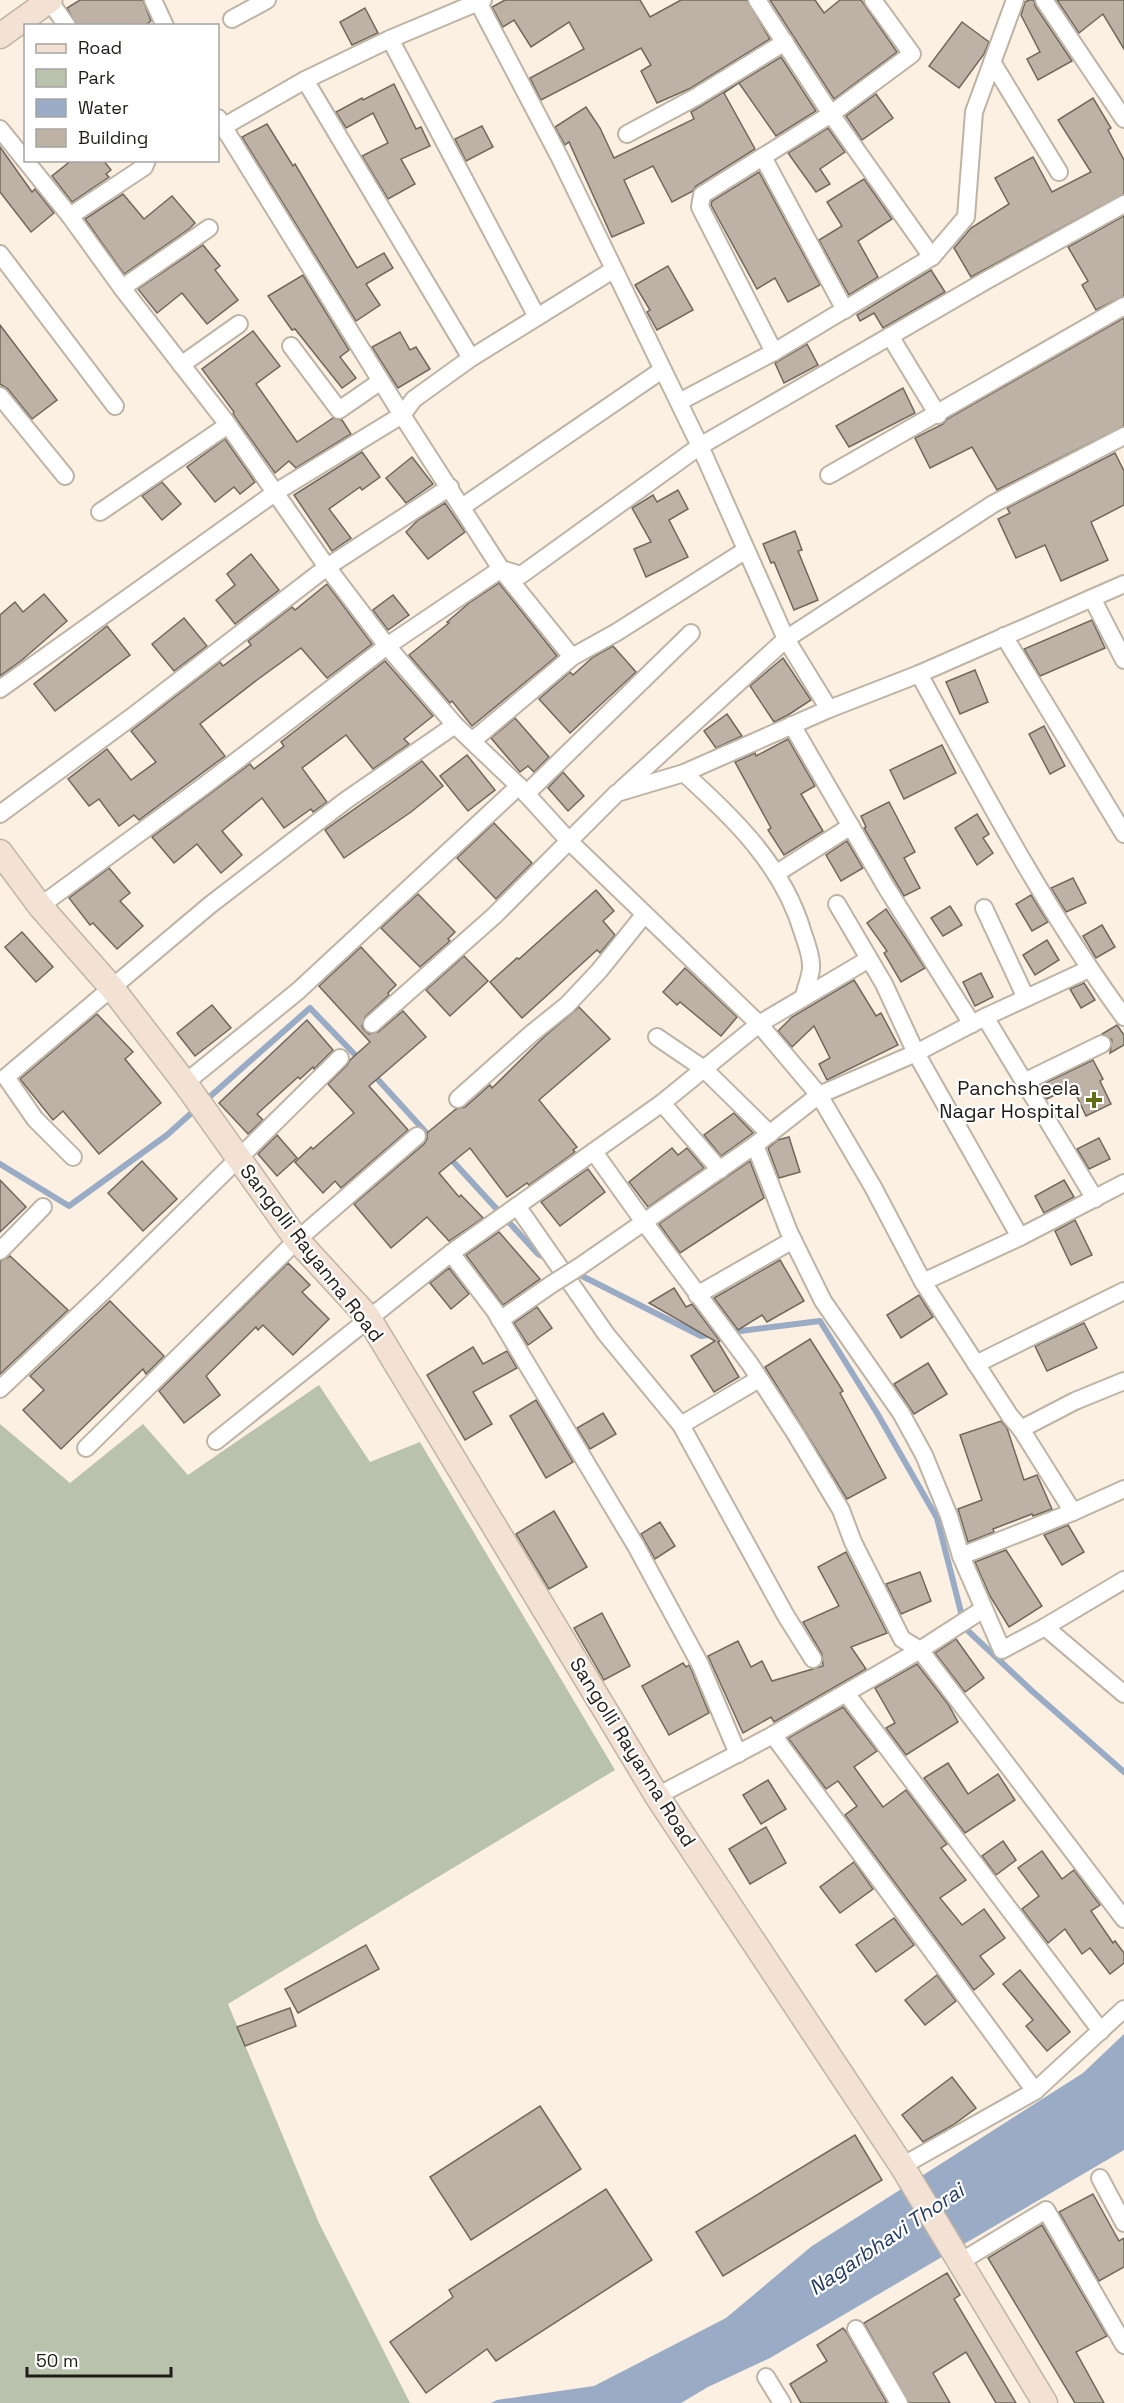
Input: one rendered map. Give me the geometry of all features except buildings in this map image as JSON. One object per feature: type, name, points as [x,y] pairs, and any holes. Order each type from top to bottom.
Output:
[{"type":"street","points":[[0,36],[50,0],[66,24]]},
{"type":"street","points":[[153,0],[164,24]]},
{"type":"street","points":[[232,19],[267,0]]},
{"type":"street","points":[[757,0],[831,114],[932,257]]},
{"type":"street","points":[[774,352],[700,207],[702,195],[831,114],[912,54],[873,0]]},
{"type":"street","points":[[679,402],[774,352],[932,257],[966,217],[974,112],[1015,0]]},
{"type":"street","points":[[1044,0],[1124,119]]},
{"type":"street","points":[[572,657],[501,569],[402,415],[220,122],[390,39],[480,1],[559,156],[612,270],[679,402],[786,639],[829,709]]},
{"type":"street","points":[[390,39],[537,317]]},
{"type":"street","points":[[627,134],[696,96],[785,42]]},
{"type":"street","points":[[992,62],[1059,172]]},
{"type":"street","points":[[305,80],[471,358]]},
{"type":"street","points":[[0,129],[20,143]]},
{"type":"street","points":[[763,157],[845,310]]},
{"type":"street","points":[[33,162],[122,288],[228,425],[327,567],[387,646],[455,725],[522,790],[570,842],[759,1024],[819,1095],[873,1187],[923,1282],[1073,1512]]},
{"type":"street","points":[[70,216],[144,168],[146,162]]},
{"type":"street","points":[[501,569],[521,575],[700,446],[1124,204]]},
{"type":"street","points":[[122,288],[209,228]]},
{"type":"street","points":[[0,254],[115,406]]},
{"type":"street","points":[[0,689],[276,492],[402,415],[414,399],[471,358],[612,270]]},
{"type":"street","points":[[829,475],[938,415],[995,378],[1124,306]]},
{"type":"street","points":[[181,365],[239,324]]},
{"type":"street","points":[[890,336],[938,415]]},
{"type":"street","points":[[291,346],[339,410],[381,381]]},
{"type":"street","points":[[462,507],[662,370]]},
{"type":"street","points":[[0,396],[65,476]]},
{"type":"street","points":[[100,512],[228,425]]},
{"type":"street","points":[[372,1024],[494,916],[617,793],[786,639],[993,504],[1122,441]]},
{"type":"street","points":[[0,814],[133,716],[327,567],[450,487]]},
{"type":"street","points":[[472,741],[572,657],[617,632],[746,550]]},
{"type":"street","points":[[40,906],[387,646],[501,569]]},
{"type":"street","points":[[617,793],[684,773],[1124,584]]},
{"type":"street","points":[[1092,598],[1124,660]]},
{"type":"street","points":[[195,1098],[298,992],[522,790],[691,633]]},
{"type":"street","points":[[1004,636],[1124,834]]},
{"type":"street","points":[[919,674],[1017,851],[1089,969],[1124,1017]]},
{"type":"street","points":[[73,1157],[35,1119],[3,1073],[112,988],[210,905],[318,822],[455,725]]},
{"type":"street","points":[[792,725],[886,887],[979,1020],[1026,1082],[1095,1199]]},
{"type":"street","points":[[684,773],[735,821],[777,873],[799,919],[812,966],[804,996]]},
{"type":"street","points":[[777,873],[851,826]]},
{"type":"street","name":"Sangolli Rayanna Road","points":[[0,852],[40,906],[112,988],[195,1098],[297,1240],[368,1317],[657,1796],[905,2172],[1045,2403]]},
{"type":"street","points":[[837,904],[884,984],[916,1053],[1020,1237]]},
{"type":"street","points":[[984,908],[1026,998]]},
{"type":"street","points":[[458,1100],[567,1005],[599,971],[644,915]]},
{"type":"street","points":[[216,1441],[368,1317],[451,1253],[662,1103],[759,1024],[869,959]]},
{"type":"street","points":[[500,1320],[720,1170],[819,1095],[916,1053],[979,1020],[1089,969]]},
{"type":"street","points":[[657,1037],[704,1069],[770,1134]]},
{"type":"street","points":[[1026,1082],[1102,1044]]},
{"type":"street","points":[[0,1389],[105,1290],[340,1058]]},
{"type":"street","points":[[662,1103],[720,1170]]},
{"type":"street","points":[[86,1448],[297,1240],[417,1136]]},
{"type":"street","points":[[755,1145],[793,1240],[823,1301],[902,1413],[924,1455],[949,1516],[977,1613],[1002,1650],[1122,1584]]},
{"type":"street","points":[[594,1152],[759,1379],[813,1462],[841,1510],[853,1542],[902,1639],[920,1650],[1124,1919]]},
{"type":"street","points":[[923,1282],[1020,1237],[1124,1183]]},
{"type":"street","points":[[517,1206],[606,1334],[681,1425],[786,1616],[813,1659]]},
{"type":"street","points":[[0,1251],[43,1207]]},
{"type":"street","points":[[697,1295],[793,1240]]},
{"type":"street","points":[[451,1253],[500,1320],[636,1546],[700,1664],[738,1754]]},
{"type":"street","points":[[976,1364],[1124,1291]]},
{"type":"street","points":[[681,1425],[759,1379]]},
{"type":"street","points":[[1021,1429],[1075,1401],[1124,1381]]},
{"type":"street","points":[[961,1556],[1073,1512],[1124,1489]]},
{"type":"street","points":[[657,1796],[773,1736],[920,1650],[977,1613]]},
{"type":"street","points":[[1046,1627],[1124,1695]]},
{"type":"street","points":[[846,1693],[1101,2031]]},
{"type":"street","points":[[773,1736],[1035,2091]]},
{"type":"street","points":[[905,2172],[1035,2091],[1124,2009]]},
{"type":"street","points":[[1100,2178],[1124,2223]]},
{"type":"street","points":[[958,2258],[1046,2210],[1124,2345]]},
{"type":"street","points":[[856,2329],[899,2403]]},
{"type":"street","points":[[766,2377],[782,2403]]},
{"type":"green space","points":[[319,1385],[370,1462],[420,1442],[615,1770],[228,2004],[319,2223],[410,2403],[0,2403],[0,1424],[70,1483],[143,1424],[188,1475]]},
{"type":"water","name":"Nagarbhavi Thorai","points":[[1124,2034],[1124,2150],[770,2358],[708,2387],[681,2403],[491,2403],[497,2400],[594,2386],[726,2318],[812,2246],[1083,2073]]},
{"type":"waterway","points":[[205,1101],[310,1008],[361,1061]]},
{"type":"waterway","points":[[372,1073],[432,1139]]},
{"type":"waterway","points":[[0,1164],[69,1206],[167,1135],[197,1108]]},
{"type":"waterway","points":[[449,1157],[538,1254],[548,1259]]},
{"type":"waterway","points":[[576,1273],[701,1336],[820,1321],[877,1413],[937,1518],[965,1628],[1124,1772]]},
{"type":"place","name":"Panchsheela Nagar Hospital","points":[[1094,1100]]}]
